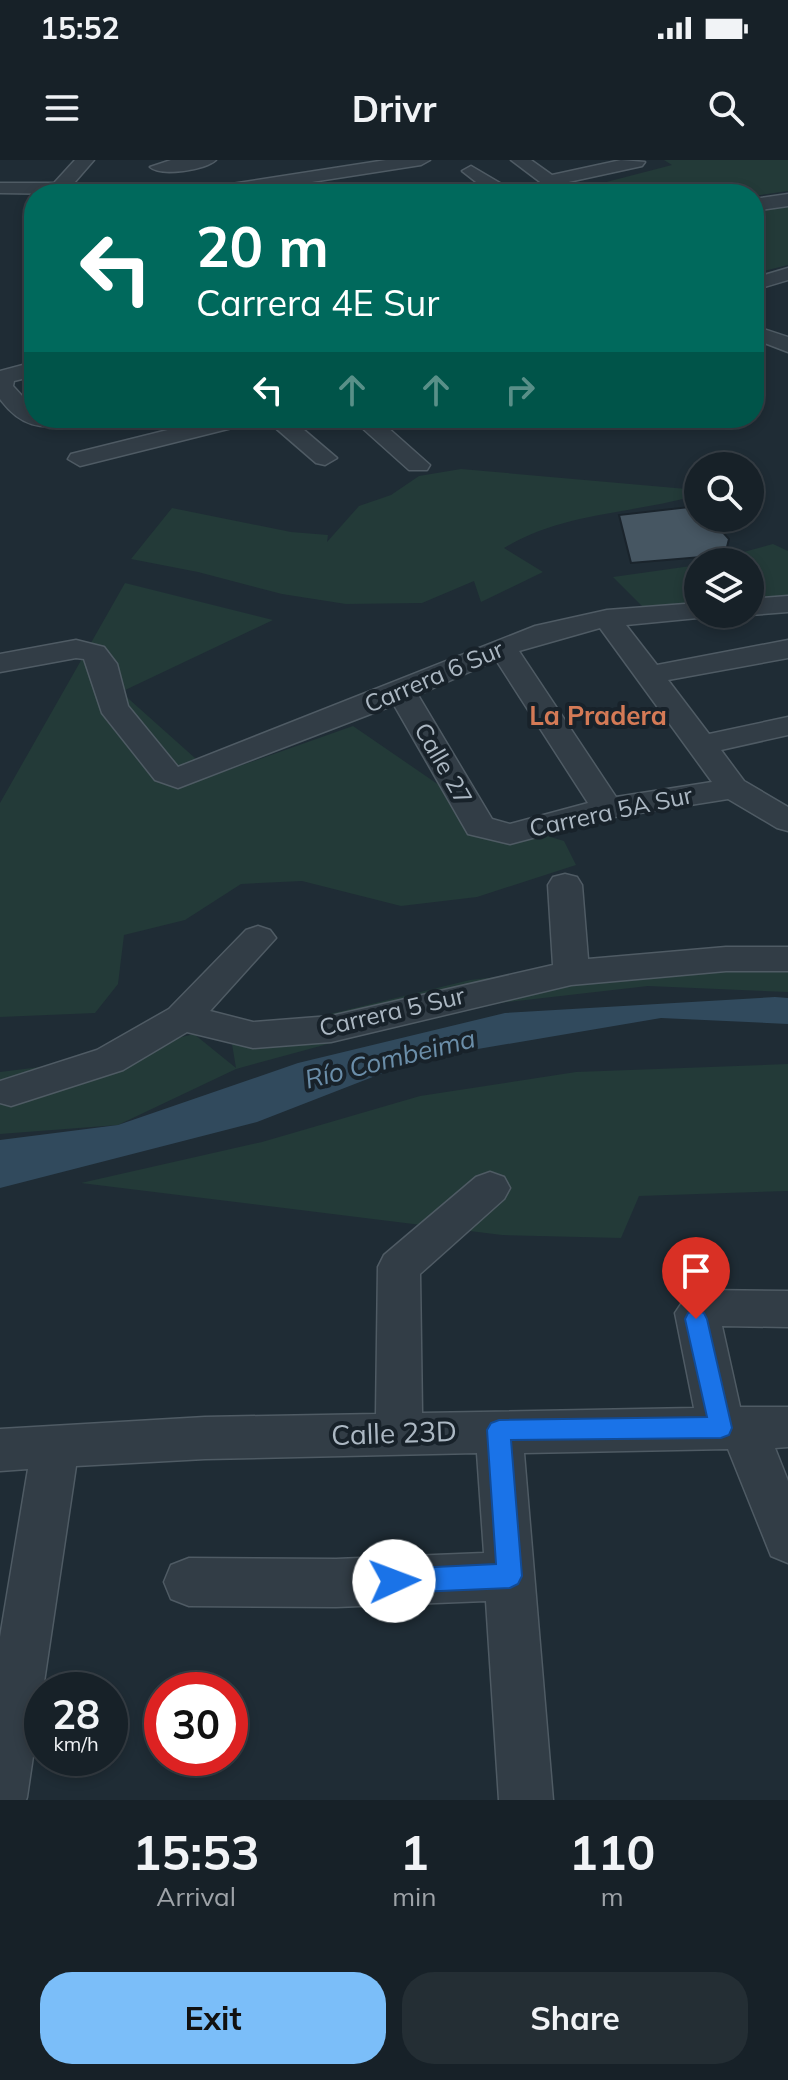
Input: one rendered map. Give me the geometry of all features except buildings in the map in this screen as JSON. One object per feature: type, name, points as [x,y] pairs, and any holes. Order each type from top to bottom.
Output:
[{"type":"street","points":[[66,184],[85,160]]},
{"type":"street","points":[[157,169],[207,160]]},
{"type":"street","points":[[335,160],[375,184]]},
{"type":"street","points":[[254,184],[421,160]]},
{"type":"street","points":[[520,160],[553,184]]},
{"type":"street","points":[[548,181],[636,162]]},
{"type":"street","points":[[471,171],[490,184]]},
{"type":"street","points":[[383,184],[435,175]]},
{"type":"street","points":[[0,188],[24,190]]},
{"type":"street","points":[[764,204],[788,200]]},
{"type":"street","points":[[764,281],[788,274]]},
{"type":"street","points":[[764,336],[788,345]]},
{"type":"street","points":[[24,372],[4,377],[2,386],[24,413]]},
{"type":"street","points":[[80,459],[202,428]]},
{"type":"street","points":[[279,456],[318,453],[288,428]]},
{"type":"street","points":[[375,428],[418,465]]},
{"type":"street","points":[[764,606],[788,604]]},
{"type":"street","name":"Carrera 6 Sur","points":[[0,663],[76,649],[94,653],[103,664],[113,707],[166,773],[178,778],[401,692],[502,647],[545,632],[607,618],[684,612]]},
{"type":"street","points":[[607,618],[733,788],[788,821]]},
{"type":"street","points":[[502,647],[607,808]]},
{"type":"street","points":[[651,675],[788,649]]},
{"type":"street","name":"Calle 27","points":[[401,692],[480,827],[489,832]]},
{"type":"street","points":[[701,745],[788,726]]},
{"type":"street","name":"Carrera 5A Sur","points":[[489,832],[510,834],[607,808],[733,788]]},
{"type":"street","points":[[565,885],[571,973]]},
{"type":"street","points":[[11,1092],[110,1060],[182,1018],[258,938]]},
{"type":"street","name":"Carrera 5 Sur","points":[[182,1018],[253,1035],[331,1029],[571,973],[726,959],[788,959]]},
{"type":"street","points":[[399,1433],[399,1267],[490,1188]]},
{"type":"street","points":[[788,1309],[702,1308],[696,1319],[750,1427],[788,1540]]},
{"type":"street","name":"Calle 23D","points":[[0,1450],[55,1450],[205,1438],[750,1427]]},
{"type":"street","points":[[499,1430],[526,1800]]},
{"type":"street","points":[[0,1797],[55,1450]]},
{"type":"street","points":[[189,1582],[336,1583],[510,1576]]},
{"type":"green space","points":[[664,160],[788,160],[788,191],[764,195],[764,184],[599,184],[672,165]]},
{"type":"green space","points":[[788,201],[788,265],[764,271],[764,205]]},
{"type":"green space","points":[[461,469],[684,489],[684,498],[574,520],[527,536],[504,548],[543,572],[481,602],[474,581],[422,603],[346,604],[282,594],[198,572],[131,559],[172,508],[291,532],[328,535],[327,542],[359,506],[391,495],[419,476]]},
{"type":"green space","points":[[773,544],[788,551],[788,598],[764,599],[764,548],[758,548]]},
{"type":"green space","points":[[684,567],[684,605],[644,608],[613,577]]},
{"type":"green space","points":[[125,583],[273,620],[121,692],[214,775],[353,726],[487,818],[564,841],[576,865],[477,897],[401,906],[302,881],[241,884],[185,920],[124,935],[118,984],[95,1013],[0,1017],[0,803]]},
{"type":"green space","points":[[788,954],[788,992],[648,986],[464,1007],[236,1069],[118,1125],[0,1134],[0,1072],[80,1062],[194,1034],[236,1068],[231,1038],[470,980],[667,958]]},
{"type":"green space","points":[[788,1064],[788,1191],[639,1196],[621,1238],[502,1235],[81,1183],[262,1142],[420,1096],[576,1072]]},
{"type":"water","name":"Río Combeima","points":[[788,998],[788,1024],[661,1018],[419,1059],[257,1122],[0,1188],[0,1140],[118,1125],[298,1063],[505,1013]]},
{"type":"district","name":"La Pradera","points":[[598,716]]},
{"type":"route","points":[[394,1581],[510,1576],[499,1430],[721,1428],[696,1319]]}]
